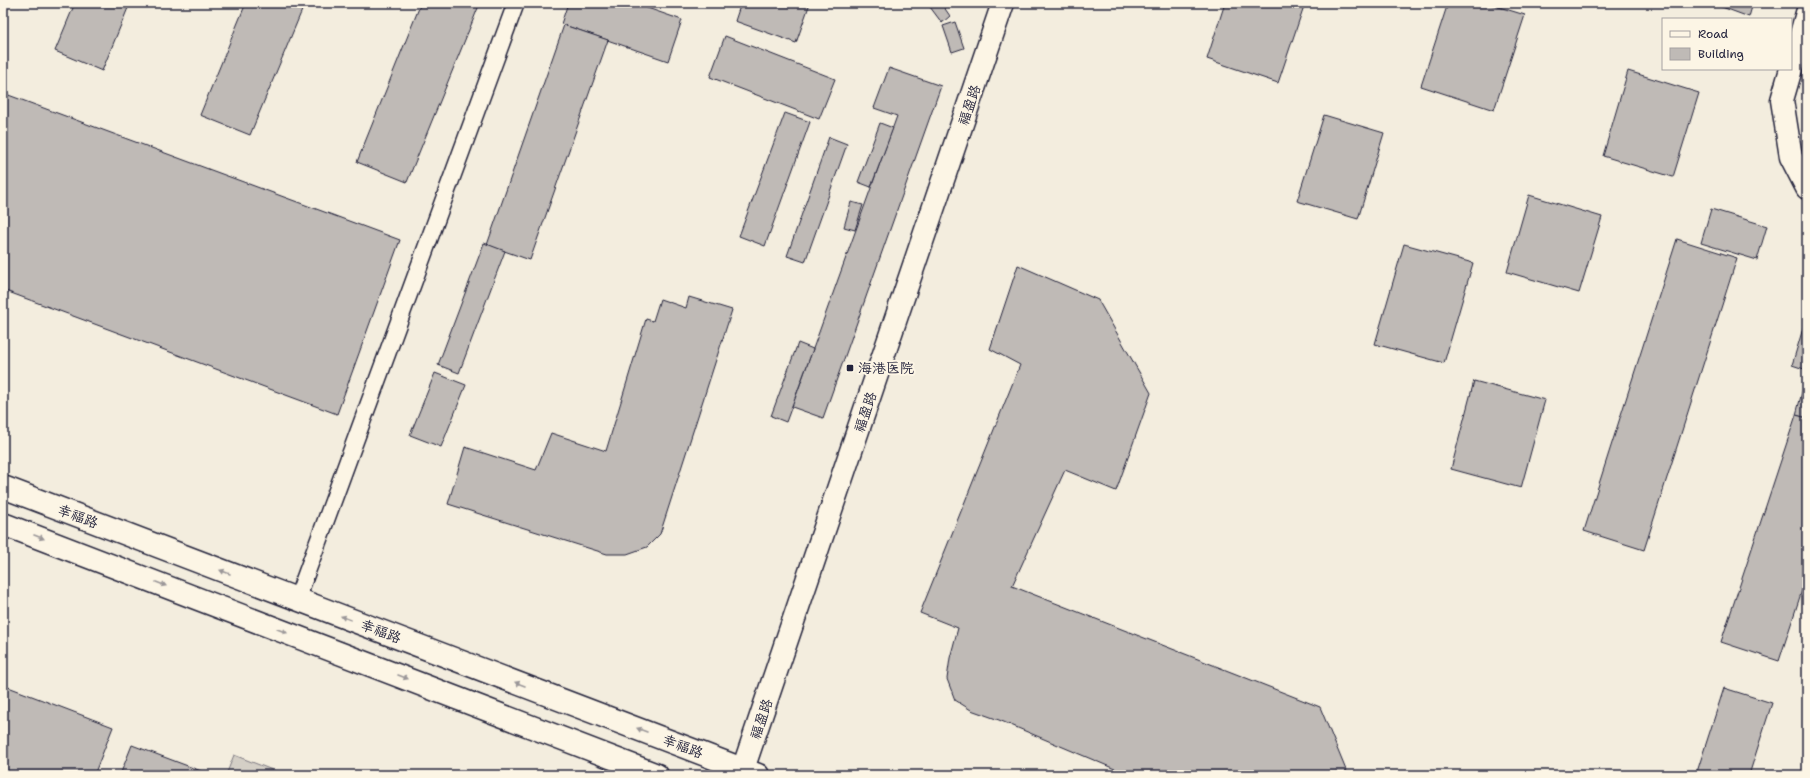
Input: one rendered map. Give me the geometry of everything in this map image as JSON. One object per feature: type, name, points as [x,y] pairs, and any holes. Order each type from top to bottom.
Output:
[{"type":"main road","name":"福盈路","points":[[748,773],[1004,3]]},
{"type":"main road","points":[[1792,66],[1807,13]]},
{"type":"main road","points":[[1791,70],[1782,100],[1790,157],[1807,188]]},
{"type":"main road","name":"幸福路","points":[[3,487],[748,773]]},
{"type":"main road","points":[[3,524],[657,775]]},
{"type":"lane","points":[[297,599],[516,3]]},
{"type":"shaded area","points":[[234,755],[285,775],[226,775]]},
{"type":"building","points":[[75,3],[130,3],[102,71],[55,51]]},
{"type":"building","points":[[246,3],[305,3],[250,135],[200,115]]},
{"type":"building","points":[[421,3],[480,3],[407,182],[357,162]]},
{"type":"building","points":[[568,3],[633,3],[682,20],[668,61],[561,24]]},
{"type":"building","points":[[741,3],[810,3],[796,43],[735,21]]},
{"type":"building","points":[[927,3],[941,3],[950,16],[942,23]]},
{"type":"building","points":[[1225,3],[1305,3],[1278,83],[1207,59]]},
{"type":"building","points":[[1448,3],[1486,3],[1525,15],[1494,110],[1421,86]]},
{"type":"building","points":[[1711,3],[1753,3],[1749,17]]},
{"type":"building","points":[[955,22],[964,48],[952,52],[943,26]]},
{"type":"building","points":[[564,25],[608,40],[530,260],[487,245]]},
{"type":"building","points":[[725,36],[835,79],[819,119],[710,77]]},
{"type":"building","points":[[889,68],[941,86],[823,418],[792,407],[897,116],[874,108]]},
{"type":"building","points":[[1628,71],[1699,93],[1673,177],[1603,156]]},
{"type":"building","points":[[3,93],[400,240],[337,414],[3,290]]},
{"type":"building","points":[[785,113],[810,122],[765,246],[739,236]]},
{"type":"building","points":[[1324,115],[1384,133],[1358,219],[1297,201]]},
{"type":"building","points":[[880,123],[893,128],[871,187],[858,182]]},
{"type":"building","points":[[829,137],[847,144],[805,262],[787,256]]},
{"type":"building","points":[[1529,195],[1602,217],[1579,293],[1507,272]]},
{"type":"building","points":[[851,202],[863,205],[855,230],[844,227]]},
{"type":"building","points":[[1711,209],[1767,226],[1757,260],[1701,243]]},
{"type":"building","points":[[1677,239],[1737,258],[1644,550],[1584,531]]},
{"type":"building","points":[[484,243],[505,251],[459,373],[438,365]]},
{"type":"building","points":[[1404,244],[1473,263],[1444,363],[1375,344]]},
{"type":"building","points":[[1018,265],[1098,300],[1151,393],[1116,491],[1065,470],[1012,586],[1320,707],[1348,775],[1129,775],[999,720],[971,710],[955,700],[947,679],[950,658],[958,628],[920,613],[1020,365],[990,349]]},
{"type":"building","points":[[689,297],[732,310],[660,534],[647,547],[627,554],[607,554],[448,504],[465,447],[536,470],[551,433],[606,451],[646,319],[653,321],[660,299],[686,308]]},
{"type":"building","points":[[1807,315],[1807,370],[1792,365]]},
{"type":"building","points":[[798,343],[813,349],[786,422],[771,416]]},
{"type":"building","points":[[435,373],[466,385],[441,447],[410,435]]},
{"type":"building","points":[[1807,373],[1807,418],[1796,415]]},
{"type":"building","points":[[1474,381],[1545,400],[1521,488],[1451,469]]},
{"type":"building","points":[[1796,415],[1807,418],[1807,575],[1779,661],[1721,642]]},
{"type":"building","points":[[3,685],[113,727],[94,775],[3,775]]},
{"type":"building","points":[[1724,688],[1772,703],[1749,775],[1696,775]]},
{"type":"building","points":[[132,745],[201,771],[199,775],[120,775]]},
{"type":"place","name":"海港医院","points":[[850,368]]}]
